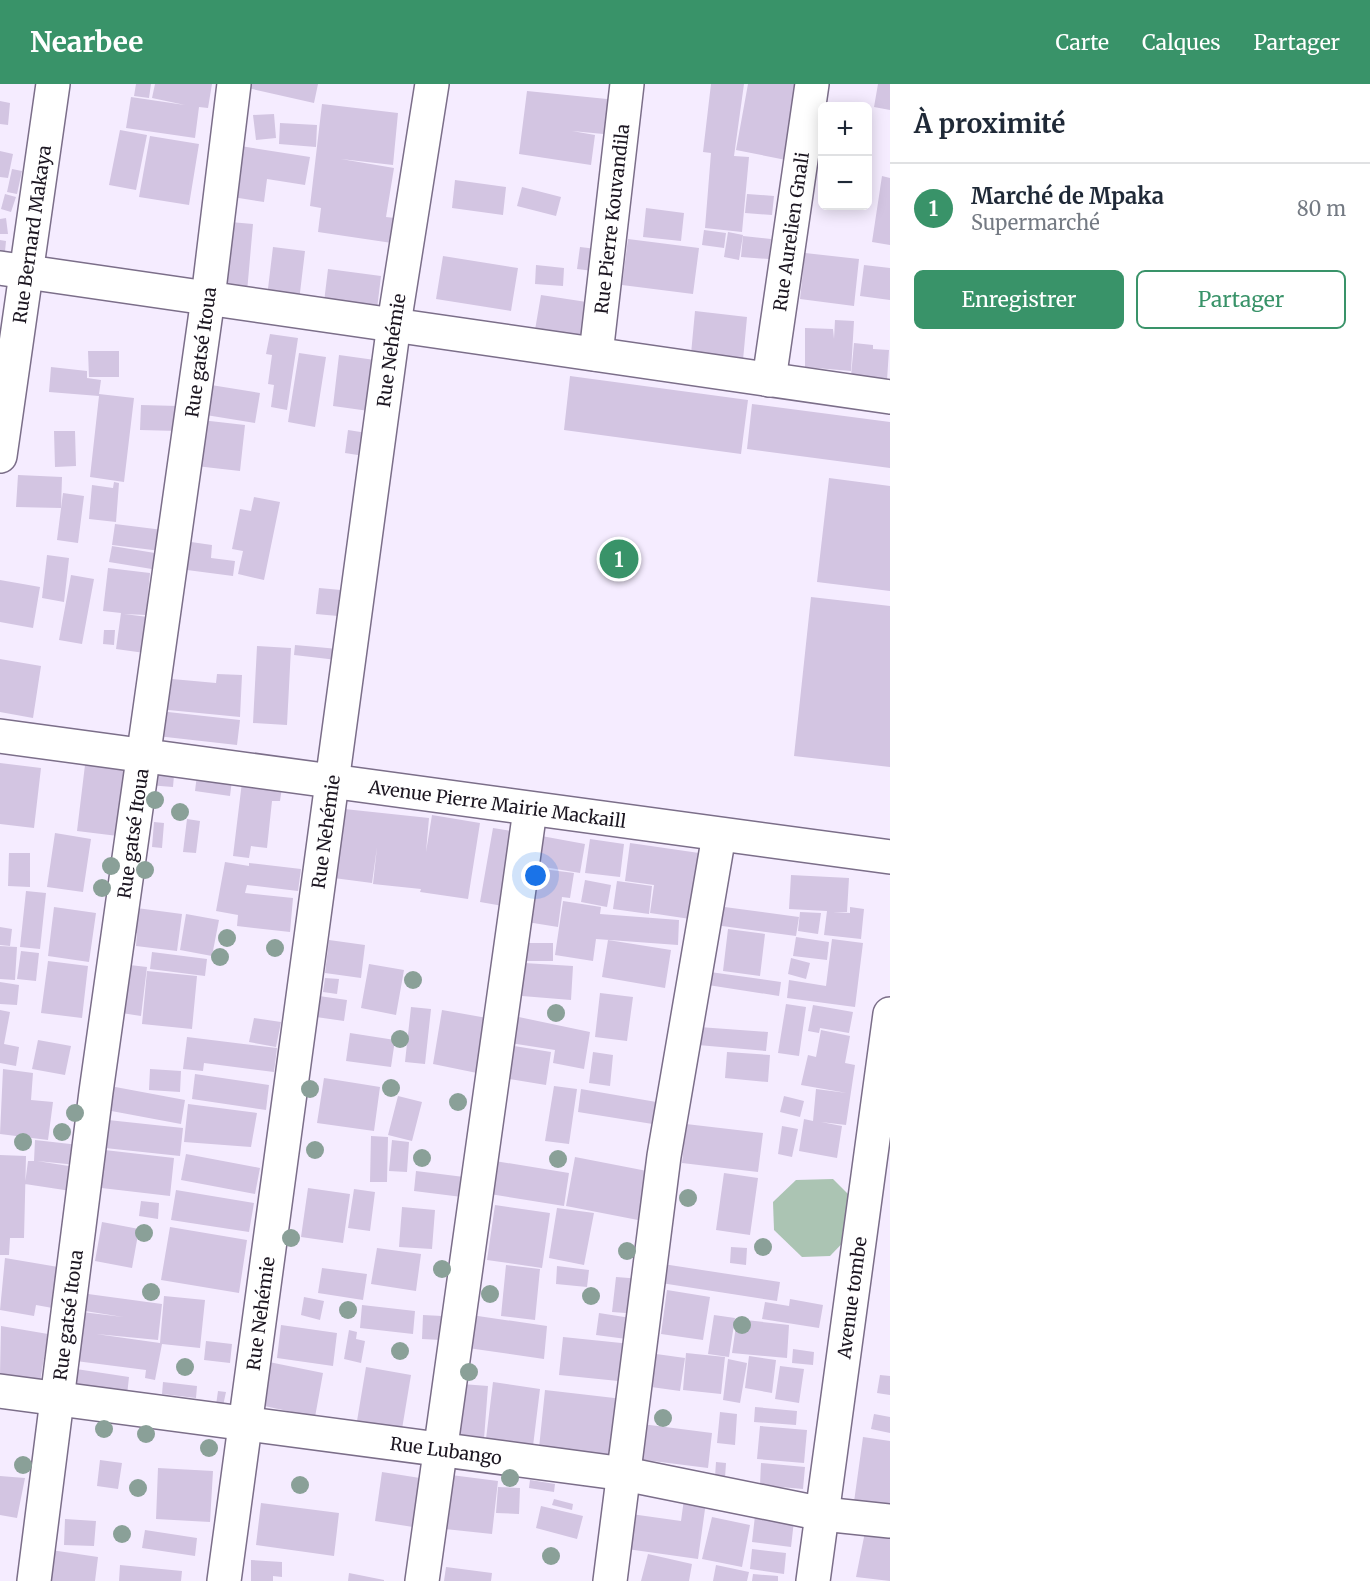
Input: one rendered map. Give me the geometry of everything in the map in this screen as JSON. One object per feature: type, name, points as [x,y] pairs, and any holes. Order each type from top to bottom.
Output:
[{"type":"street","name":"Rue Bernard Makaya","points":[[0,456],[13,270],[53,84]]},
{"type":"street","name":"Rue gatsé Itoua","points":[[34,1581],[59,1399],[96,1092],[208,298],[234,84]]},
{"type":"street","name":"Rue Nehémie","points":[[224,1581],[394,324],[432,84]]},
{"type":"street","name":"Rue Pierre Kouvandila","points":[[596,354],[627,84]]},
{"type":"street","name":"Rue Aurelien Gnali","points":[[769,380],[812,84]]},
{"type":"street","points":[[13,270],[890,397]]},
{"type":"street","name":"Avenue Pierre Mairie Mackaill","points":[[0,736],[333,780],[530,810],[890,857]]},
{"type":"street","points":[[422,1581],[530,810]]},
{"type":"street","points":[[610,1581],[664,1156],[720,835]]},
{"type":"street","name":"Avenue tombe","points":[[813,1581],[890,1014]]},
{"type":"street","name":"Rue Lubango","points":[[0,1391],[625,1474],[823,1514],[890,1521]]},
{"type":"green space","points":[[833,1179],[861,1207],[856,1229],[830,1256],[802,1257],[774,1230],[773,1202],[796,1180]]},
{"type":"building","points":[[136,84],[151,84],[149,98],[134,96]]},
{"type":"building","points":[[155,84],[212,84],[208,108],[199,107],[195,138],[126,128],[131,97],[185,105],[152,98]]},
{"type":"building","points":[[240,84],[318,84],[314,103],[239,86]]},
{"type":"building","points":[[711,84],[744,84],[734,156],[749,157],[742,232],[705,228],[711,153],[703,152]]},
{"type":"building","points":[[748,84],[801,84],[786,160],[736,150]]},
{"type":"building","points":[[878,84],[890,84],[890,110],[874,107]]},
{"type":"building","points":[[527,91],[617,100],[614,135],[572,131],[595,135],[591,165],[519,154]]},
{"type":"building","points":[[0,101],[10,103],[8,125],[0,124]]},
{"type":"building","points":[[322,104],[398,113],[393,165],[341,159],[394,168],[386,217],[395,218],[392,243],[318,232],[321,208],[310,206]]},
{"type":"building","points":[[274,114],[276,138],[256,140],[253,115]]},
{"type":"building","points":[[280,123],[317,125],[316,147],[279,144]]},
{"type":"building","points":[[120,130],[147,135],[136,190],[109,185]]},
{"type":"building","points":[[150,136],[199,144],[189,205],[139,197]]},
{"type":"building","points":[[817,140],[818,158],[814,158]]},
{"type":"building","points":[[234,145],[310,157],[305,185],[267,179],[264,202],[226,196]]},
{"type":"building","points":[[0,151],[13,154],[8,178],[0,177]]},
{"type":"building","points":[[12,169],[22,171],[17,194],[7,192]]},
{"type":"building","points":[[882,176],[890,178],[890,245],[872,242]]},
{"type":"building","points":[[455,180],[506,187],[503,215],[452,208]]},
{"type":"building","points":[[522,187],[561,197],[556,216],[517,206]]},
{"type":"building","points":[[5,194],[16,197],[11,212],[1,209]]},
{"type":"building","points":[[747,194],[774,196],[772,215],[745,213]]},
{"type":"building","points":[[646,208],[684,213],[681,241],[643,237]]},
{"type":"building","points":[[6,218],[8,234],[0,234],[0,219]]},
{"type":"building","points":[[219,221],[253,224],[247,292],[212,288]]},
{"type":"building","points":[[704,230],[726,233],[724,248],[702,245]]},
{"type":"building","points":[[728,232],[743,235],[739,260],[724,257]]},
{"type":"building","points":[[743,236],[771,239],[769,259],[741,257]]},
{"type":"building","points":[[628,239],[699,248],[693,294],[622,285]]},
{"type":"building","points":[[0,240],[6,241],[4,262],[0,261]]},
{"type":"building","points":[[273,247],[305,251],[299,301],[267,297]]},
{"type":"building","points":[[580,247],[605,250],[602,272],[577,269]]},
{"type":"building","points":[[805,253],[859,259],[854,306],[800,299]]},
{"type":"building","points":[[443,256],[518,268],[511,311],[436,299]]},
{"type":"building","points":[[536,265],[564,268],[563,286],[535,284]]},
{"type":"building","points":[[864,265],[890,268],[890,300],[860,296]]},
{"type":"building","points":[[328,269],[381,276],[377,309],[324,302]]},
{"type":"building","points":[[541,295],[593,303],[588,338],[535,330]]},
{"type":"building","points":[[695,311],[747,317],[743,360],[691,354]]},
{"type":"building","points":[[835,320],[854,321],[851,371],[805,367],[805,328],[833,329],[834,339]]},
{"type":"building","points":[[270,334],[298,338],[287,410],[271,407],[274,385],[268,384],[272,355],[266,354]]},
{"type":"building","points":[[854,343],[873,345],[873,349],[889,350],[887,380],[851,376]]},
{"type":"building","points":[[88,351],[119,351],[119,377],[89,377]]},
{"type":"building","points":[[299,353],[326,357],[315,427],[288,422]]},
{"type":"building","points":[[339,355],[375,360],[369,411],[333,406]]},
{"type":"building","points":[[51,367],[87,371],[87,378],[101,380],[99,394],[134,398],[124,482],[90,477],[99,396],[49,392]]},
{"type":"building","points":[[570,376],[748,400],[741,454],[564,430]]},
{"type":"building","points":[[211,385],[260,393],[255,423],[206,415]]},
{"type":"building","points":[[752,404],[890,422],[890,468],[747,449]]},
{"type":"building","points":[[141,405],[178,406],[178,431],[140,430]]},
{"type":"building","points":[[201,420],[245,425],[240,471],[196,466]]},
{"type":"building","points":[[348,430],[367,433],[364,456],[345,453]]},
{"type":"building","points":[[54,431],[75,431],[76,466],[55,467]]},
{"type":"building","points":[[18,475],[62,477],[61,508],[16,507]]},
{"type":"building","points":[[829,478],[890,486],[890,591],[817,582]]},
{"type":"building","points":[[114,482],[119,483],[116,522],[89,519],[92,485],[113,488]]},
{"type":"building","points":[[63,493],[84,496],[78,543],[57,540]]},
{"type":"building","points":[[254,497],[280,502],[264,580],[238,574],[243,551],[232,549],[240,509],[251,511]]},
{"type":"building","points":[[115,524],[163,530],[161,551],[112,545]]},
{"type":"building","points":[[191,542],[212,545],[211,558],[235,561],[233,576],[187,570]]},
{"type":"building","points":[[112,546],[161,554],[158,570],[109,562]]},
{"type":"building","points":[[47,555],[69,558],[64,602],[42,598]]},
{"type":"building","points":[[108,568],[150,573],[146,615],[124,614],[156,618],[152,654],[116,649],[121,613],[103,611]]},
{"type":"building","points":[[71,575],[94,579],[82,644],[59,640]]},
{"type":"building","points":[[0,580],[40,587],[33,628],[0,622]]},
{"type":"building","points":[[319,588],[341,590],[338,616],[316,614]]},
{"type":"building","points":[[811,597],[890,606],[890,767],[794,756]]},
{"type":"building","points":[[104,630],[115,630],[114,645],[103,644]]},
{"type":"building","points":[[295,645],[338,649],[337,660],[294,655]]},
{"type":"building","points":[[257,646],[291,648],[287,725],[253,723]]},
{"type":"building","points":[[0,659],[41,666],[33,718],[0,712]]},
{"type":"building","points":[[217,674],[242,675],[240,717],[158,709],[161,678],[216,683]]},
{"type":"building","points":[[159,711],[240,720],[237,745],[157,736]]},
{"type":"building","points":[[0,763],[41,768],[34,828],[0,824]]},
{"type":"building","points":[[85,765],[133,771],[126,837],[77,831]]},
{"type":"building","points":[[148,773],[174,775],[173,787],[148,785]]},
{"type":"building","points":[[197,775],[232,780],[230,796],[195,791]]},
{"type":"building","points":[[242,782],[282,787],[280,801],[272,801],[267,848],[251,846],[249,858],[233,856]]},
{"type":"building","points":[[335,808],[429,818],[426,852],[432,815],[480,823],[468,899],[420,892],[421,889],[373,884],[377,847],[372,883],[326,877]]},
{"type":"building","points":[[187,819],[200,821],[196,853],[183,852]]},
{"type":"building","points":[[154,822],[164,823],[162,848],[152,847]]},
{"type":"building","points":[[493,828],[517,832],[503,906],[480,902]]},
{"type":"building","points":[[55,833],[91,839],[83,892],[47,887]]},
{"type":"building","points":[[536,835],[585,844],[580,873],[532,865]]},
{"type":"building","points":[[590,839],[624,844],[620,877],[585,873]]},
{"type":"building","points":[[630,843],[706,854],[697,920],[650,913],[654,885],[625,881]]},
{"type":"building","points":[[9,853],[30,853],[30,887],[8,886]]},
{"type":"building","points":[[225,862],[301,869],[298,891],[247,885],[245,893],[293,898],[290,932],[237,926],[238,915],[216,911]]},
{"type":"building","points":[[535,868],[574,873],[570,898],[562,897],[558,927],[527,922]]},
{"type":"building","points":[[791,875],[849,878],[847,912],[833,912],[850,913],[850,907],[864,909],[861,939],[824,935],[827,911],[789,909]]},
{"type":"building","points":[[585,880],[611,885],[607,907],[581,902]]},
{"type":"building","points":[[617,881],[652,886],[649,914],[613,909]]},
{"type":"building","points":[[26,891],[46,893],[40,949],[20,947]]},
{"type":"building","points":[[563,901],[601,907],[600,914],[679,920],[678,945],[596,939],[593,961],[555,955]]},
{"type":"building","points":[[717,906],[799,917],[796,936],[715,925]]},
{"type":"building","points":[[54,907],[96,913],[89,962],[48,956]]},
{"type":"building","points":[[129,907],[182,914],[177,951],[136,946],[137,933],[127,931]]},
{"type":"building","points":[[800,912],[821,913],[818,934],[798,931]]},
{"type":"building","points":[[186,914],[219,920],[212,956],[180,950]]},
{"type":"building","points":[[0,927],[12,929],[10,946],[0,945]]},
{"type":"building","points":[[728,929],[765,934],[760,976],[723,971]]},
{"type":"building","points":[[796,937],[829,942],[827,960],[793,956]]},
{"type":"building","points":[[832,939],[863,943],[855,1007],[787,998],[789,980],[826,986]]},
{"type":"building","points":[[329,940],[365,945],[361,978],[325,973]]},
{"type":"building","points":[[608,940],[671,950],[665,988],[602,977]]},
{"type":"building","points":[[527,943],[553,943],[553,961],[527,961]]},
{"type":"building","points":[[0,946],[17,947],[15,980],[0,979]]},
{"type":"building","points":[[21,951],[39,953],[36,981],[17,979]]},
{"type":"building","points":[[152,952],[207,959],[205,976],[150,969]]},
{"type":"building","points":[[791,958],[810,963],[806,979],[788,974]]},
{"type":"building","points":[[48,961],[88,966],[82,1018],[41,1013]]},
{"type":"building","points":[[524,963],[573,966],[571,1000],[522,996]]},
{"type":"building","points":[[121,964],[147,967],[141,1016],[115,1012]]},
{"type":"building","points":[[369,964],[404,970],[396,1015],[361,1008]]},
{"type":"building","points":[[147,971],[197,976],[192,1029],[142,1024]]},
{"type":"building","points":[[710,972],[781,982],[779,996],[708,985]]},
{"type":"building","points":[[325,978],[339,979],[337,994],[323,992]]},
{"type":"building","points":[[0,982],[19,985],[17,1005],[0,1004]]},
{"type":"building","points":[[600,993],[633,997],[627,1041],[595,1037]]},
{"type":"building","points":[[319,996],[347,1000],[344,1021],[316,1017]]},
{"type":"building","points":[[786,1004],[806,1007],[799,1056],[778,1053]]},
{"type":"building","points":[[813,1005],[853,1012],[849,1033],[820,1028],[819,1033],[808,1031]]},
{"type":"building","points":[[411,1007],[431,1009],[425,1064],[405,1062]]},
{"type":"building","points":[[0,1010],[10,1012],[4,1044],[19,1047],[16,1066],[0,1063]]},
{"type":"building","points":[[442,1010],[487,1018],[477,1073],[433,1064]]},
{"type":"building","points":[[514,1016],[590,1032],[584,1069],[553,1063],[555,1050],[510,1043]]},
{"type":"building","points":[[254,1018],[281,1022],[276,1047],[249,1042]]},
{"type":"building","points":[[699,1027],[768,1032],[766,1051],[698,1045]]},
{"type":"building","points":[[821,1030],[850,1036],[845,1063],[855,1065],[846,1125],[821,1122],[842,1126],[837,1158],[799,1151],[804,1119],[813,1121],[816,1089],[847,1093],[801,1085],[808,1055],[816,1057]]},
{"type":"building","points":[[350,1033],[395,1040],[391,1067],[346,1061]]},
{"type":"building","points":[[187,1037],[277,1048],[274,1072],[204,1063],[203,1071],[183,1069]]},
{"type":"building","points":[[38,1040],[71,1046],[65,1075],[32,1069]]},
{"type":"building","points":[[508,1045],[551,1052],[546,1085],[504,1078]]},
{"type":"building","points":[[593,1052],[613,1055],[610,1086],[589,1083]]},
{"type":"building","points":[[727,1052],[770,1055],[768,1082],[725,1078]]},
{"type":"building","points":[[3,1069],[33,1073],[31,1100],[53,1102],[48,1140],[0,1134]]},
{"type":"building","points":[[150,1069],[181,1071],[180,1092],[149,1090]]},
{"type":"building","points":[[195,1074],[269,1085],[266,1110],[192,1099]]},
{"type":"building","points":[[324,1078],[380,1087],[374,1131],[317,1123]]},
{"type":"building","points":[[110,1086],[185,1100],[181,1124],[106,1110]]},
{"type":"building","points":[[554,1086],[577,1089],[569,1144],[545,1141]]},
{"type":"building","points":[[581,1089],[668,1104],[665,1126],[578,1112]]},
{"type":"building","points":[[398,1096],[422,1102],[412,1141],[388,1135]]},
{"type":"building","points":[[784,1096],[804,1101],[800,1117],[780,1112]]},
{"type":"building","points":[[188,1104],[257,1113],[251,1147],[184,1142]]},
{"type":"building","points":[[108,1120],[183,1128],[180,1156],[105,1148]]},
{"type":"building","points":[[686,1124],[763,1133],[758,1172],[682,1163]]},
{"type":"building","points":[[782,1126],[798,1129],[792,1157],[778,1154]]},
{"type":"building","points":[[371,1136],[388,1137],[387,1182],[370,1182]]},
{"type":"building","points":[[35,1140],[79,1145],[77,1165],[37,1161],[75,1167],[71,1191],[25,1184],[28,1161],[34,1161]]},
{"type":"building","points":[[392,1140],[409,1142],[407,1172],[389,1171]]},
{"type":"building","points":[[96,1149],[174,1158],[170,1196],[93,1187]]},
{"type":"building","points":[[186,1154],[260,1168],[255,1194],[181,1180]]},
{"type":"building","points":[[0,1155],[26,1156],[24,1238],[10,1238],[9,1255],[0,1255]]},
{"type":"building","points":[[575,1157],[647,1171],[638,1220],[566,1206]]},
{"type":"building","points":[[495,1161],[569,1173],[564,1206],[490,1194]]},
{"type":"building","points":[[416,1171],[464,1177],[462,1197],[414,1191]]},
{"type":"building","points":[[724,1173],[758,1178],[750,1235],[716,1230]]},
{"type":"building","points":[[308,1188],[350,1194],[343,1243],[301,1237]]},
{"type":"building","points":[[354,1189],[375,1192],[370,1231],[348,1228]]},
{"type":"building","points":[[176,1190],[254,1203],[249,1232],[171,1220]]},
{"type":"building","points":[[141,1201],[159,1203],[158,1219],[139,1216]]},
{"type":"building","points":[[495,1205],[550,1213],[542,1268],[487,1260]]},
{"type":"building","points":[[402,1207],[435,1210],[432,1249],[399,1247]]},
{"type":"building","points":[[557,1208],[594,1213],[584,1265],[549,1258]]},
{"type":"building","points":[[102,1222],[139,1229],[132,1268],[95,1261]]},
{"type":"building","points":[[170,1227],[247,1240],[239,1293],[161,1280]]},
{"type":"building","points":[[731,1247],[747,1248],[746,1265],[730,1263]]},
{"type":"building","points":[[377,1248],[421,1254],[416,1291],[371,1284]]},
{"type":"building","points":[[5,1258],[64,1268],[58,1309],[36,1305],[34,1316],[0,1310]]},
{"type":"building","points":[[663,1264],[780,1282],[777,1301],[661,1283]]},
{"type":"building","points":[[506,1265],[540,1269],[535,1320],[501,1316]]},
{"type":"building","points":[[557,1266],[589,1270],[587,1287],[556,1284]]},
{"type":"building","points":[[322,1268],[367,1274],[363,1300],[318,1293]]},
{"type":"building","points":[[616,1277],[642,1279],[639,1314],[612,1312]]},
{"type":"building","points":[[667,1290],[710,1297],[703,1340],[661,1334]]},
{"type":"building","points":[[88,1294],[162,1304],[158,1340],[96,1334],[160,1343],[164,1296],[205,1300],[200,1348],[162,1344],[155,1380],[145,1378],[146,1370],[68,1360],[82,1312],[123,1317],[85,1311]]},
{"type":"building","points":[[304,1297],[324,1301],[320,1320],[301,1315]]},
{"type":"building","points":[[790,1299],[823,1305],[819,1328],[762,1319],[765,1302],[789,1306]]},
{"type":"building","points":[[362,1305],[415,1311],[413,1334],[360,1328]]},
{"type":"building","points":[[599,1313],[637,1319],[634,1340],[596,1335]]},
{"type":"building","points":[[423,1315],[442,1316],[442,1340],[422,1339]]},
{"type":"building","points":[[471,1315],[547,1326],[544,1359],[468,1348]]},
{"type":"building","points":[[714,1315],[735,1318],[729,1357],[708,1354]]},
{"type":"building","points":[[737,1319],[789,1325],[787,1358],[732,1353]]},
{"type":"building","points":[[281,1325],[337,1333],[333,1366],[277,1358]]},
{"type":"building","points":[[1,1326],[48,1334],[40,1382],[0,1375]]},
{"type":"building","points":[[349,1330],[357,1332],[356,1339],[365,1341],[361,1363],[344,1359]]},
{"type":"building","points":[[563,1337],[631,1344],[628,1382],[559,1375]]},
{"type":"building","points":[[206,1341],[232,1344],[230,1363],[204,1360]]},
{"type":"building","points":[[793,1349],[814,1352],[813,1365],[792,1363]]},
{"type":"building","points":[[649,1353],[685,1358],[680,1391],[644,1386]]},
{"type":"building","points":[[686,1353],[725,1357],[721,1394],[683,1390]]},
{"type":"building","points":[[749,1356],[776,1360],[772,1393],[745,1388]]},
{"type":"building","points":[[728,1359],[747,1363],[740,1403],[723,1400]]},
{"type":"building","points":[[269,1362],[323,1373],[315,1417],[260,1405]]},
{"type":"building","points":[[780,1366],[804,1369],[799,1403],[775,1399]]},
{"type":"building","points":[[366,1367],[411,1375],[402,1429],[357,1421]]},
{"type":"building","points":[[76,1369],[129,1377],[126,1404],[72,1397]]},
{"type":"building","points":[[880,1375],[890,1376],[890,1395],[877,1393]]},
{"type":"building","points":[[163,1382],[197,1386],[196,1398],[162,1394]]},
{"type":"building","points":[[493,1382],[540,1389],[533,1446],[486,1439]]},
{"type":"building","points":[[462,1384],[488,1386],[484,1439],[458,1437]]},
{"type":"building","points":[[545,1390],[623,1399],[617,1457],[539,1448]]},
{"type":"building","points":[[218,1391],[226,1392],[223,1406],[216,1405]]},
{"type":"building","points":[[755,1407],[797,1411],[796,1425],[754,1422]]},
{"type":"building","points":[[720,1412],[737,1414],[735,1445],[717,1443]]},
{"type":"building","points":[[874,1414],[890,1417],[890,1433],[871,1429]]},
{"type":"building","points":[[642,1424],[712,1433],[708,1468],[637,1459]]},
{"type":"building","points":[[760,1426],[807,1430],[804,1463],[757,1459]]},
{"type":"building","points":[[863,1437],[890,1441],[890,1515],[853,1509]]},
{"type":"building","points":[[100,1460],[122,1463],[118,1489],[97,1486]]},
{"type":"building","points":[[716,1462],[726,1463],[725,1478],[715,1477]]},
{"type":"building","points":[[761,1463],[805,1467],[803,1489],[760,1485]]},
{"type":"building","points":[[158,1468],[213,1471],[210,1522],[156,1519]]},
{"type":"building","points":[[382,1472],[420,1478],[413,1527],[375,1521]]},
{"type":"building","points":[[451,1475],[498,1481],[492,1534],[445,1529]]},
{"type":"building","points":[[0,1476],[25,1478],[17,1518],[0,1515]]},
{"type":"building","points":[[530,1480],[555,1484],[554,1492],[529,1488]]},
{"type":"building","points":[[498,1487],[520,1488],[519,1514],[496,1513]]},
{"type":"building","points":[[554,1499],[573,1504],[572,1510],[552,1505]]},
{"type":"building","points":[[684,1499],[706,1502],[698,1559],[627,1549],[631,1514],[681,1521]]},
{"type":"building","points":[[261,1503],[339,1513],[334,1556],[256,1545]]},
{"type":"building","points":[[541,1506],[583,1516],[577,1539],[536,1528]]},
{"type":"building","points":[[756,1507],[795,1512],[791,1547],[752,1542]]},
{"type":"building","points":[[712,1517],[750,1525],[742,1567],[702,1559]]},
{"type":"building","points":[[65,1519],[96,1521],[94,1546],[64,1545]]},
{"type":"building","points":[[145,1530],[197,1538],[195,1556],[142,1548]]},
{"type":"building","points":[[865,1532],[890,1537],[890,1581],[856,1577]]},
{"type":"building","points":[[752,1549],[786,1553],[784,1574],[750,1569]]},
{"type":"building","points":[[51,1550],[98,1557],[95,1581],[47,1581]]},
{"type":"building","points":[[648,1554],[692,1564],[689,1581],[641,1581]]},
{"type":"building","points":[[251,1560],[282,1562],[282,1577],[273,1576],[273,1581],[251,1581]]},
{"type":"building","points":[[120,1565],[182,1571],[181,1581],[119,1581]]},
{"type":"building","points":[[716,1565],[749,1572],[747,1581],[713,1581]]},
{"type":"building","points":[[446,1567],[492,1573],[491,1581],[444,1581]]},
{"type":"building","points":[[349,1573],[384,1580],[384,1581],[348,1581]]},
{"type":"building","points":[[753,1574],[778,1576],[778,1581],[752,1581]]},
{"type":"place","name":"Marché de Mpaka","points":[[619,559]]}]
